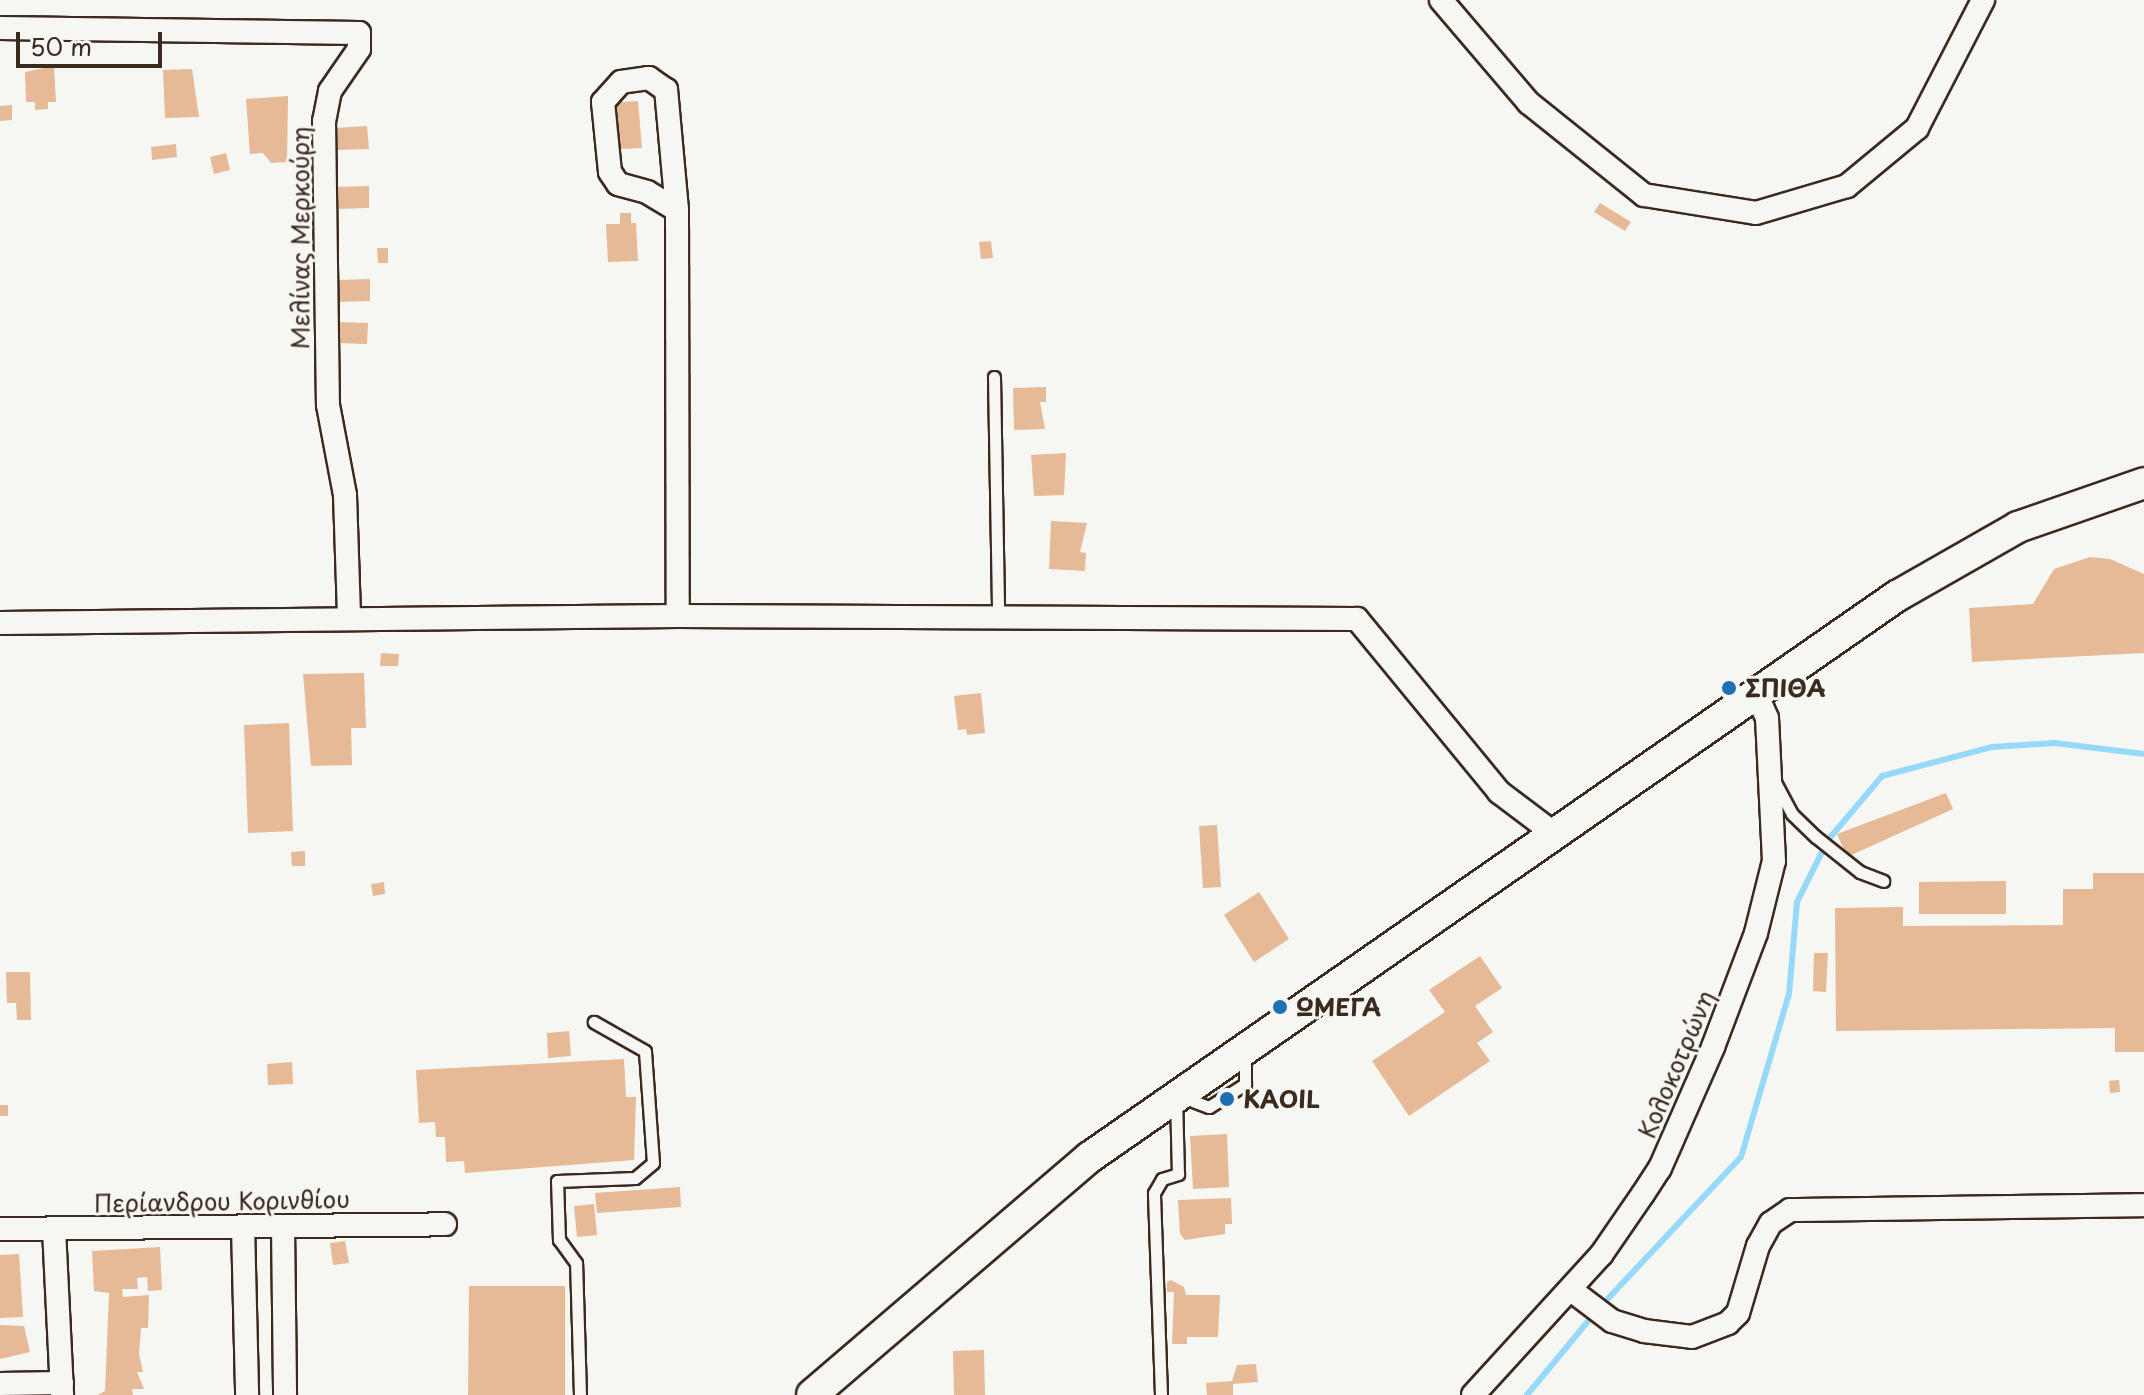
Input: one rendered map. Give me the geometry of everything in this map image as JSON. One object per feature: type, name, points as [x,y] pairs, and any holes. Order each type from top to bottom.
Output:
[{"type":"street","points":[[1441,0],[1529,103],[1644,195],[1756,213],[1847,186],[1917,128],[1983,0]]},
{"type":"street","name":"Μελίνας Μερκούρη","points":[[0,28],[359,33],[359,49],[330,91],[324,121],[328,394],[345,495],[349,618]]},
{"type":"street","points":[[677,210],[652,194],[618,184],[610,172],[603,102],[621,82],[649,78],[666,90],[677,210],[678,616]]},
{"type":"street","points":[[812,1395],[1014,1218],[1756,693],[1981,545],[2050,514],[2144,483]]},
{"type":"street","points":[[0,623],[678,616],[1357,619],[1491,784],[1556,835]]},
{"type":"street","name":"Κολοκοτρώνη","points":[[1473,1395],[1571,1290],[1660,1168],[1713,1047],[1770,886],[1775,832],[1767,718],[1756,693]]},
{"type":"street","points":[[1571,1290],[1612,1321],[1692,1337],[1728,1323],[1738,1313],[1758,1246],[1771,1223],[1790,1210],[2144,1205]]},
{"type":"street","name":"Περίανδρου Κορινθίου","points":[[0,1229],[445,1224]]},
{"type":"street","points":[[243,1226],[247,1395]]},
{"type":"street","points":[[283,1226],[285,1395]]},
{"type":"street","points":[[0,1384],[62,1389],[54,1229]]},
{"type":"lane","points":[[994,377],[998,617]]},
{"type":"lane","points":[[1771,775],[1792,814],[1816,837],[1835,854],[1883,881]]},
{"type":"lane","points":[[580,1395],[576,1263],[559,1240],[557,1181],[635,1178],[653,1163],[645,1051],[594,1022]]},
{"type":"lane","points":[[1161,1395],[1154,1193],[1162,1179],[1178,1174],[1184,1098],[1209,1107],[1245,1084],[1245,1065]]},
{"type":"building","points":[[54,66],[56,102],[48,102],[48,109],[35,110],[35,102],[26,102],[25,72]]},
{"type":"building","points":[[192,69],[199,117],[165,118],[163,70]]},
{"type":"building","points":[[288,96],[287,162],[271,163],[263,153],[250,154],[246,99]]},
{"type":"building","points":[[638,101],[642,148],[621,149],[613,146],[610,103]]},
{"type":"building","points":[[12,105],[12,120],[0,121],[0,106]]},
{"type":"building","points":[[367,126],[369,149],[337,150],[335,128]]},
{"type":"building","points":[[176,144],[177,157],[152,160],[151,147]]},
{"type":"building","points":[[226,153],[230,170],[214,174],[210,157]]},
{"type":"building","points":[[369,186],[369,208],[335,209],[334,187]]},
{"type":"building","points":[[1600,203],[1631,222],[1625,231],[1594,212]]},
{"type":"building","points":[[620,213],[631,213],[631,223],[636,223],[638,261],[608,262],[606,224],[620,224]]},
{"type":"building","points":[[991,241],[993,258],[981,259],[979,242]]},
{"type":"building","points":[[377,248],[388,248],[388,263],[378,263]]},
{"type":"building","points":[[370,279],[370,301],[337,302],[337,280]]},
{"type":"building","points":[[338,322],[368,323],[367,344],[337,343]]},
{"type":"building","points":[[1046,387],[1046,402],[1040,402],[1045,429],[1014,430],[1013,388]]},
{"type":"building","points":[[1066,453],[1064,495],[1034,496],[1031,455]]},
{"type":"building","points":[[1051,521],[1087,523],[1080,552],[1086,553],[1085,571],[1049,569]]},
{"type":"building","points":[[2090,557],[2110,559],[2144,574],[2144,653],[1972,662],[1969,608],[2033,604],[2054,569]]},
{"type":"building","points":[[381,653],[399,654],[398,666],[380,666]]},
{"type":"building","points":[[364,673],[366,728],[351,728],[352,765],[311,766],[303,674]]},
{"type":"building","points":[[981,693],[985,733],[967,735],[966,729],[958,730],[954,696]]},
{"type":"building","points":[[289,723],[293,831],[248,833],[244,725]]},
{"type":"building","points":[[1946,793],[1953,809],[1847,857],[1837,834]]},
{"type":"building","points":[[1217,825],[1221,887],[1203,888],[1199,826]]},
{"type":"building","points":[[305,851],[305,866],[292,866],[291,852]]},
{"type":"building","points":[[2093,873],[2144,873],[2144,1052],[2115,1052],[2115,1028],[1836,1031],[1835,908],[1903,907],[1903,926],[2063,925],[2063,889],[2093,889]]},
{"type":"building","points":[[2006,881],[2006,914],[1919,914],[1919,882]]},
{"type":"building","points":[[384,882],[385,894],[373,896],[371,884]]},
{"type":"building","points":[[1259,892],[1289,939],[1254,962],[1224,915]]},
{"type":"building","points":[[1814,953],[1828,953],[1826,992],[1813,991]]},
{"type":"building","points":[[1480,956],[1502,988],[1475,1006],[1493,1032],[1477,1043],[1490,1061],[1409,1116],[1372,1061],[1445,1012],[1429,990]]},
{"type":"building","points":[[6,972],[30,972],[31,1020],[17,1020],[16,1003],[7,1003]]},
{"type":"building","points":[[569,1031],[571,1056],[548,1058],[547,1033]]},
{"type":"building","points":[[624,1059],[626,1097],[636,1097],[634,1160],[465,1173],[464,1161],[446,1162],[445,1137],[436,1137],[435,1122],[419,1123],[416,1070]]},
{"type":"building","points":[[292,1062],[293,1084],[268,1085],[267,1064]]},
{"type":"building","points":[[2119,1080],[2120,1092],[2110,1093],[2109,1081]]},
{"type":"building","points":[[0,1105],[8,1105],[8,1116],[0,1116]]},
{"type":"building","points":[[1227,1134],[1229,1187],[1193,1189],[1190,1136]]},
{"type":"building","points":[[680,1187],[681,1207],[597,1213],[595,1193]]},
{"type":"building","points":[[1231,1198],[1232,1224],[1225,1224],[1225,1234],[1185,1240],[1180,1234],[1178,1200]]},
{"type":"building","points":[[594,1204],[597,1235],[577,1237],[574,1206]]},
{"type":"building","points":[[345,1241],[349,1263],[333,1265],[330,1243]]},
{"type":"building","points":[[160,1247],[162,1290],[148,1291],[147,1277],[137,1278],[138,1289],[122,1289],[123,1297],[149,1295],[148,1328],[141,1328],[139,1354],[143,1372],[137,1372],[144,1389],[132,1389],[133,1395],[98,1395],[105,1391],[109,1293],[94,1291],[92,1251]]},
{"type":"building","points":[[19,1254],[23,1317],[0,1318],[0,1255]]},
{"type":"building","points":[[1171,1280],[1184,1287],[1186,1295],[1220,1295],[1218,1337],[1187,1337],[1187,1344],[1172,1344],[1174,1292],[1167,1292],[1167,1282]]},
{"type":"building","points":[[469,1286],[565,1286],[565,1395],[468,1395]]},
{"type":"building","points":[[0,1325],[24,1326],[30,1352],[0,1359]]},
{"type":"building","points":[[984,1350],[985,1395],[954,1395],[953,1351]]},
{"type":"building","points":[[1256,1364],[1258,1382],[1233,1384],[1233,1395],[1207,1395],[1206,1383],[1232,1381],[1237,1365]]},
{"type":"waterway","points":[[1601,1306],[1741,1157],[1789,994],[1797,902],[1828,840],[1882,776],[1992,747],[2055,743],[2144,754]]},
{"type":"waterway","points":[[1527,1395],[1594,1314]]},
{"type":"place","name":"ΣΠΙΘΑ","points":[[1729,688]]},
{"type":"place","name":"ΩΜΕΓΑ","points":[[1280,1007]]},
{"type":"place","name":"KAOIL","points":[[1227,1099]]}]
